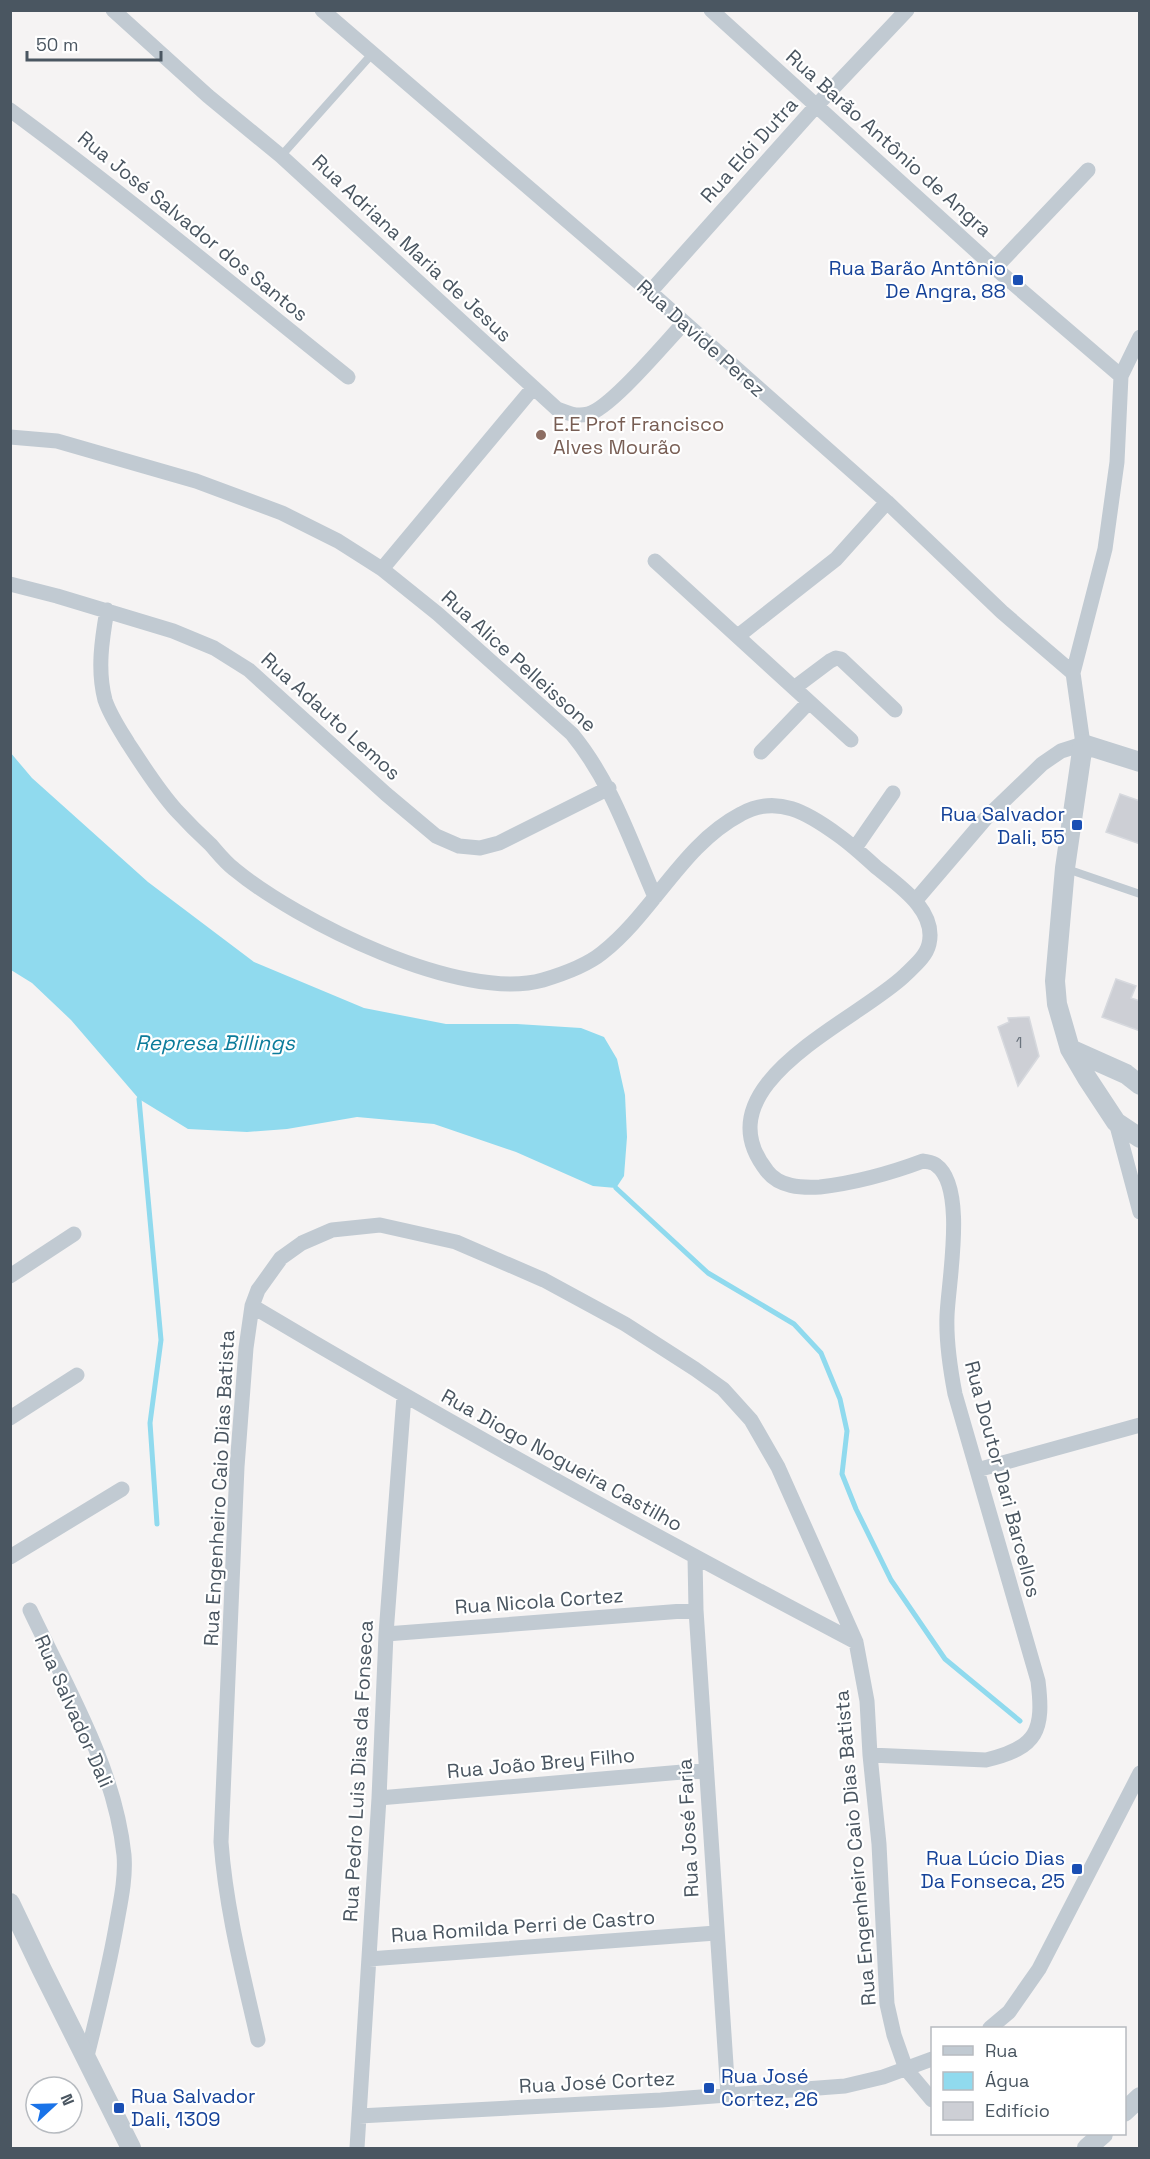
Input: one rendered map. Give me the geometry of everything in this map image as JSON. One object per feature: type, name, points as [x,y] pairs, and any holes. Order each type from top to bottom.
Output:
[{"type":"street","name":"Rua Adriana Maria de Jesus","points":[[113,10],[208,96],[281,156],[556,409],[574,415],[590,414],[608,403],[683,324]]},
{"type":"street","name":"Rua Davide Perez","points":[[322,10],[650,292],[683,324],[887,502],[1002,612],[1073,673]]},
{"type":"street","name":"Rua Barão Antônio de Angra","points":[[711,10],[995,268],[1121,376]]},
{"type":"street","name":"Rua Elói Dutra","points":[[650,292],[817,105],[907,10]]},
{"type":"street","name":"Rua José Salvador dos Santos","points":[[10,110],[94,171],[186,248],[348,377]]},
{"type":"street","points":[[995,268],[1088,170]]},
{"type":"street","points":[[1140,337],[1121,376],[1117,462],[1105,549],[1073,673],[1083,744],[1065,868],[1055,981],[1057,1004],[1070,1048],[1100,1100],[1131,1130],[1140,1212]]},
{"type":"street","points":[[10,437],[57,441],[196,482],[282,513],[338,541],[382,569],[533,388]]},
{"type":"street","points":[[738,636],[836,559],[887,502]]},
{"type":"street","points":[[655,561],[851,741]]},
{"type":"street","name":"Rua Alice Pelleissone","points":[[382,569],[438,614],[572,734],[590,756],[609,788],[655,897]]},
{"type":"street","name":"Rua Adauto Lemos","points":[[10,584],[107,610],[173,631],[204,644],[249,670],[435,836],[459,846],[480,848],[499,843],[609,788]]},
{"type":"street","name":"Rua Doutor Dari Barcellos","points":[[107,610],[100,648],[105,700],[117,726],[173,808],[234,869],[307,919],[420,968],[466,980],[505,984],[537,982],[566,973],[600,956],[623,934],[714,832],[741,813],[761,806],[782,805],[799,812],[836,834],[915,901],[926,917],[929,946],[919,962],[892,987],[815,1041],[779,1070],[760,1091],[750,1113],[750,1136],[757,1157],[771,1177],[791,1186],[817,1187],[857,1180],[923,1161],[932,1163],[941,1170],[953,1202],[953,1250],[947,1316],[948,1354],[963,1428],[1038,1680],[1041,1706],[1039,1726],[1034,1735],[1013,1752],[986,1760],[870,1755]]},
{"type":"street","points":[[794,688],[830,661],[836,658],[841,659],[895,710]]},
{"type":"street","points":[[761,752],[809,702]]},
{"type":"street","points":[[915,901],[986,818],[1042,764],[1061,751],[1083,744],[1140,762]]},
{"type":"street","points":[[855,848],[893,794]]},
{"type":"street","points":[[1070,1048],[1133,1080]]},
{"type":"street","points":[[1100,1100],[1106,1083],[1112,1078],[1133,1080]]},
{"type":"street","name":"Rua Engenheiro Caio Dias Batista","points":[[258,2040],[230,1920],[221,1842],[237,1467],[246,1348],[252,1306],[258,1290],[281,1258],[302,1243],[332,1230],[380,1225],[456,1242],[544,1280],[625,1324],[723,1389],[751,1420],[778,1467],[856,1642],[867,1701],[879,1844],[887,2004],[894,2035],[906,2069],[931,2098]]},
{"type":"street","points":[[10,1276],[74,1234]]},
{"type":"street","name":"Rua Diogo Nogueira Castilho","points":[[252,1306],[404,1396],[695,1557],[856,1642]]},
{"type":"street","points":[[10,1418],[77,1375]]},
{"type":"street","name":"Rua Pedro Luis Dias da Fonseca","points":[[357,2148],[379,1798],[386,1634],[404,1396]]},
{"type":"street","points":[[977,1470],[1140,1425]]},
{"type":"street","points":[[10,1557],[122,1489]]},
{"type":"street","name":"Rua José Faria","points":[[695,1557],[696,1610],[728,2096]]},
{"type":"street","name":"Rua Salvador Dali","points":[[30,1610],[85,1725],[105,1773],[117,1813],[124,1856],[123,1885],[114,1937],[86,2060]]},
{"type":"street","name":"Rua Nicola Cortez","points":[[386,1634],[696,1610]]},
{"type":"street","name":"Rua João Brey Filho","points":[[379,1798],[706,1770]]},
{"type":"street","points":[[991,2027],[1009,2012],[1038,1969],[1140,1773]]},
{"type":"street","points":[[10,1903],[131,2148]]},
{"type":"street","name":"Rua Romilda Perri de Castro","points":[[369,1959],[716,1933]]},
{"type":"street","name":"Rua José Cortez","points":[[360,2115],[728,2096],[845,2086],[931,2060]]},
{"type":"street","points":[[1126,2111],[1140,2097]]},
{"type":"lane","points":[[281,156],[372,54]]},
{"type":"lane","points":[[1065,868],[1140,894]]},
{"type":"water","name":"Represa Billings","points":[[10,752],[32,778],[148,882],[254,962],[364,1008],[446,1024],[517,1024],[581,1028],[604,1037],[617,1059],[625,1095],[627,1137],[624,1176],[616,1188],[593,1186],[516,1152],[434,1124],[357,1117],[287,1129],[247,1132],[188,1129],[139,1099],[71,1020],[32,983],[11,970]]},
{"type":"building","points":[[1120,794],[1140,801],[1140,844],[1106,832]]},
{"type":"building","points":[[1116,979],[1136,986],[1131,998],[1140,1001],[1140,1031],[1102,1017]]},
{"type":"building","points":[[1029,1017],[1039,1056],[1018,1086],[998,1027],[1009,1022],[1008,1018]]},
{"type":"waterway","points":[[139,1099],[161,1340],[150,1423],[157,1524]]},
{"type":"waterway","points":[[616,1188],[708,1273],[794,1324],[821,1353],[840,1399],[847,1431],[842,1474],[856,1509],[891,1580],[945,1659],[1020,1721]]},
{"type":"place","name":"Rua Barão Antônio De Angra, 88","points":[[1018,280]]},
{"type":"place","name":"E.E Prof Francisco Alves Mourão","points":[[541,435]]},
{"type":"place","name":"Rua Salvador Dali, 55","points":[[1077,825]]},
{"type":"place","name":"Rua Lúcio Dias Da Fonseca, 25","points":[[1077,1869]]},
{"type":"place","name":"Rua José Cortez, 26","points":[[709,2088]]},
{"type":"place","name":"Rua Salvador Dali, 1309","points":[[119,2108]]}]
